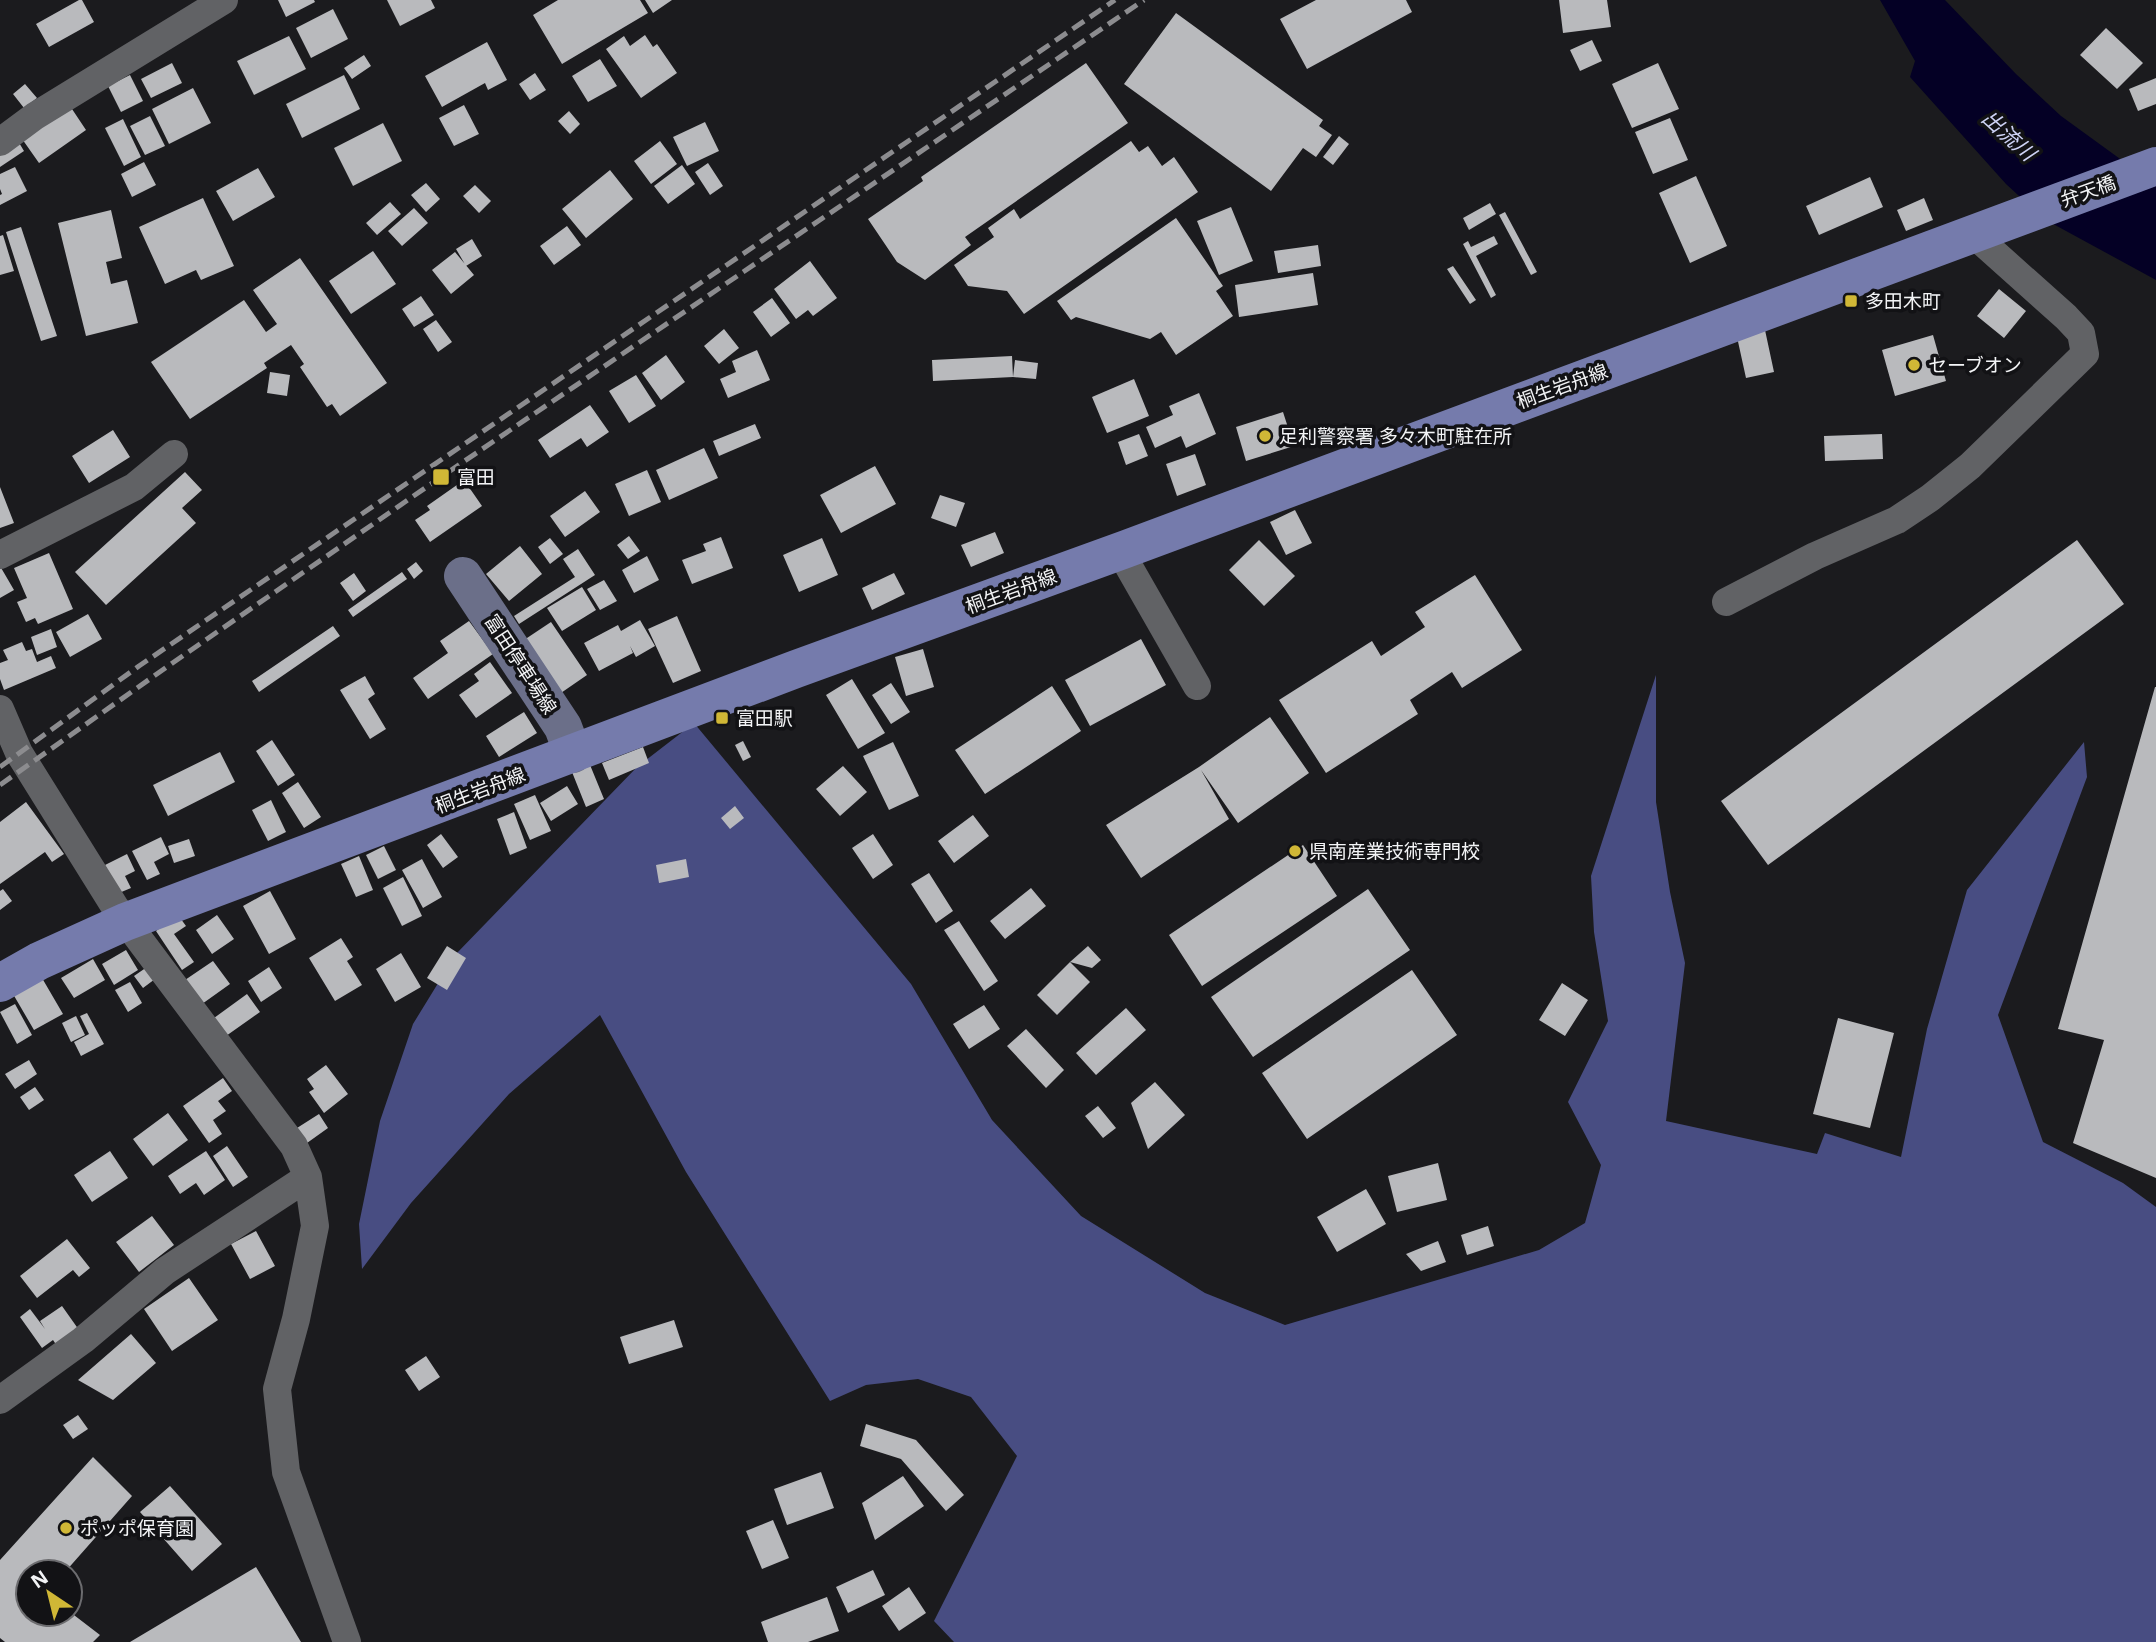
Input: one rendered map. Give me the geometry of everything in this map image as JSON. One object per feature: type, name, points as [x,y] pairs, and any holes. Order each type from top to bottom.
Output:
[{"type":"main road","name":"弁天橋","points":[[2027,214],[2152,167]]},
{"type":"main road","name":"桐生岩舟線","points":[[0,983],[39,961],[125,922],[796,669],[2027,214]]},
{"type":"main road","name":"富田停車場線","points":[[463,576],[563,727],[573,754]]},
{"type":"street","points":[[0,142],[35,116],[224,0]]},
{"type":"street","points":[[1726,602],[1815,556],[1897,520],[1930,498],[1970,466],[2085,354],[2081,333],[1972,233]]},
{"type":"street","points":[[0,555],[134,487],[174,454]]},
{"type":"street","points":[[1126,549],[1129,567],[1197,686]]},
{"type":"street","points":[[0,709],[19,753],[125,922],[294,1146],[308,1177],[315,1226],[296,1319],[277,1389],[286,1472],[347,1642]]},
{"type":"street","points":[[0,1400],[83,1340],[165,1271],[308,1177]]},
{"type":"shaded area","points":[[1656,675],[1656,802],[1670,892],[1685,963],[1666,1121],[1817,1154],[1825,1133],[1901,1157],[1927,1029],[1967,890],[2084,742],[2087,777],[1998,1015],[2043,1142],[2123,1183],[2156,1207],[2156,1642],[954,1642],[934,1621],[1017,1456],[971,1397],[918,1379],[866,1385],[830,1401],[686,1172],[600,1015],[509,1094],[411,1203],[362,1269],[359,1224],[380,1121],[413,1024],[456,954],[637,767],[694,723],[911,984],[992,1120],[1081,1216],[1205,1293],[1285,1325],[1539,1250],[1585,1223],[1601,1165],[1568,1102],[1608,1021],[1594,932],[1591,876]]},
{"type":"water","name":"出流川","points":[[1880,0],[1945,0],[2016,74],[2061,116],[2156,185],[2156,280],[2044,219],[2006,184],[1910,77],[1915,61]]},
{"type":"building","points":[[82,0],[94,22],[49,47],[36,24]]},
{"type":"building","points":[[278,0],[314,0],[315,2],[286,17]]},
{"type":"building","points":[[387,0],[431,0],[435,8],[400,26]]},
{"type":"building","points":[[558,0],[640,0],[648,13],[562,64],[533,15]]},
{"type":"building","points":[[645,0],[672,0],[653,13]]},
{"type":"building","points":[[1316,0],[1406,0],[1412,12],[1307,69],[1280,19]]},
{"type":"building","points":[[1559,0],[1607,0],[1611,27],[1563,33]]},
{"type":"building","points":[[333,9],[348,39],[311,58],[296,28]]},
{"type":"building","points":[[1176,13],[1323,120],[1319,126],[1332,135],[1316,157],[1303,148],[1271,191],[1124,84]]},
{"type":"building","points":[[2106,28],[2143,63],[2117,89],[2080,55]]},
{"type":"building","points":[[645,35],[653,47],[657,44],[677,73],[641,98],[606,49],[624,36],[630,46]]},
{"type":"building","points":[[289,36],[306,69],[254,95],[237,61]]},
{"type":"building","points":[[1592,40],[1602,61],[1580,71],[1570,50]]},
{"type":"building","points":[[487,42],[507,80],[488,90],[485,83],[442,107],[425,76]]},
{"type":"building","points":[[364,55],[371,66],[352,79],[344,68]]},
{"type":"building","points":[[600,59],[617,86],[588,102],[572,76]]},
{"type":"building","points":[[172,63],[182,83],[151,98],[141,79]]},
{"type":"building","points":[[1086,63],[1128,123],[965,237],[971,245],[925,280],[897,262],[868,219],[923,181],[921,177]]},
{"type":"building","points":[[1658,63],[1679,109],[1632,128],[1612,84]]},
{"type":"building","points":[[535,73],[546,90],[530,100],[519,84]]},
{"type":"building","points":[[130,75],[143,101],[121,112],[108,86]]},
{"type":"building","points":[[344,75],[360,109],[302,138],[286,104]]},
{"type":"building","points":[[2156,78],[2156,104],[2138,111],[2129,89]]},
{"type":"building","points":[[25,84],[37,98],[24,108],[13,94]]},
{"type":"building","points":[[193,88],[211,123],[169,144],[152,109]]},
{"type":"building","points":[[68,103],[86,130],[39,163],[20,136]]},
{"type":"building","points":[[464,105],[479,134],[454,146],[439,118]]},
{"type":"building","points":[[569,111],[580,124],[570,134],[558,121]]},
{"type":"building","points":[[150,116],[165,146],[145,155],[130,126]]},
{"type":"building","points":[[1670,118],[1688,160],[1653,174],[1635,132]]},
{"type":"building","points":[[123,119],[141,157],[124,166],[105,128]]},
{"type":"building","points":[[705,122],[719,151],[687,166],[673,137]]},
{"type":"building","points":[[383,123],[402,161],[353,186],[334,148]]},
{"type":"building","points":[[15,136],[24,151],[0,167],[0,146]]},
{"type":"building","points":[[1339,136],[1349,144],[1333,165],[1323,157]]},
{"type":"building","points":[[660,141],[677,164],[651,184],[634,161]]},
{"type":"building","points":[[1131,141],[1139,152],[1148,146],[1162,166],[1174,157],[1198,192],[1024,314],[1007,291],[968,286],[954,265],[994,237],[988,228],[1014,209],[1020,219]]},
{"type":"building","points":[[144,162],[156,185],[132,197],[121,174]]},
{"type":"building","points":[[708,163],[723,186],[710,195],[695,172]]},
{"type":"building","points":[[682,165],[695,184],[668,204],[654,186]]},
{"type":"building","points":[[15,167],[27,191],[0,205],[0,174]]},
{"type":"building","points":[[258,168],[275,197],[233,221],[216,191]]},
{"type":"building","points":[[610,170],[633,199],[586,238],[562,209]]},
{"type":"building","points":[[1696,176],[1727,246],[1690,263],[1659,193]]},
{"type":"building","points":[[1870,177],[1883,207],[1819,235],[1806,206]]},
{"type":"building","points":[[426,183],[440,199],[426,212],[411,195]]},
{"type":"building","points":[[475,185],[491,201],[479,213],[463,196]]},
{"type":"building","points":[[203,198],[234,266],[201,280],[196,270],[165,284],[139,227]]},
{"type":"building","points":[[1924,198],[1933,220],[1906,231],[1897,210]]},
{"type":"building","points":[[390,202],[401,214],[377,235],[366,223]]},
{"type":"building","points":[[1490,203],[1496,214],[1469,230],[1463,218]]},
{"type":"building","points":[[1231,207],[1253,261],[1219,275],[1197,221]]},
{"type":"building","points":[[414,208],[428,223],[402,246],[388,231]]},
{"type":"building","points":[[111,210],[122,258],[106,262],[111,284],[127,280],[138,323],[86,336],[58,223]]},
{"type":"building","points":[[1505,212],[1537,272],[1531,275],[1499,215]]},
{"type":"building","points":[[1176,218],[1223,286],[1216,291],[1233,316],[1176,355],[1161,332],[1150,339],[1076,317],[1071,320],[1057,301]]},
{"type":"building","points":[[567,226],[581,245],[554,265],[540,246]]},
{"type":"building","points":[[21,227],[57,336],[41,341],[6,232]]},
{"type":"building","points":[[3,235],[14,271],[0,275],[0,236]]},
{"type":"building","points":[[1494,236],[1498,244],[1476,256],[1496,295],[1491,298],[1463,244],[1468,241],[1471,247]]},
{"type":"building","points":[[472,239],[482,256],[466,266],[456,249]]},
{"type":"building","points":[[1318,245],[1321,266],[1278,273],[1274,251]]},
{"type":"building","points":[[373,251],[396,284],[351,314],[329,281]]},
{"type":"building","points":[[455,252],[474,275],[451,294],[432,270]]},
{"type":"building","points":[[300,258],[387,383],[340,416],[332,404],[327,407],[300,367],[304,364],[291,345],[264,363],[267,368],[190,419],[151,362],[244,300],[266,332],[277,324],[253,290]]},
{"type":"building","points":[[810,261],[837,298],[813,316],[808,310],[796,319],[774,289]]},
{"type":"building","points":[[1453,266],[1476,300],[1470,304],[1447,269]]},
{"type":"building","points":[[1313,273],[1318,305],[1239,317],[1235,285]]},
{"type":"building","points":[[1999,289],[2026,311],[2004,338],[1977,316]]},
{"type":"building","points":[[421,296],[434,315],[414,327],[402,309]]},
{"type":"building","points":[[772,298],[790,323],[771,337],[753,312]]},
{"type":"building","points":[[436,320],[452,342],[438,352],[423,329]]},
{"type":"building","points":[[724,329],[739,348],[719,364],[704,346]]},
{"type":"building","points":[[1765,330],[1774,372],[1746,378],[1737,337]]},
{"type":"building","name":"セーブオン","points":[[1933,335],[1946,381],[1895,396],[1882,350]]},
{"type":"building","points":[[757,350],[770,380],[728,398],[720,379],[736,372],[732,361]]},
{"type":"building","points":[[666,355],[685,382],[661,400],[642,373]]},
{"type":"building","points":[[1012,356],[1013,377],[933,381],[932,360]]},
{"type":"building","points":[[1015,360],[1038,363],[1036,379],[1013,377]]},
{"type":"building","points":[[270,372],[290,375],[287,396],[267,393]]},
{"type":"building","points":[[636,375],[656,406],[629,423],[609,391]]},
{"type":"building","points":[[1134,379],[1149,416],[1107,433],[1092,397]]},
{"type":"building","points":[[1199,393],[1216,434],[1186,448],[1181,436],[1155,448],[1146,427],[1173,415],[1169,406]]},
{"type":"building","points":[[590,405],[609,432],[587,447],[581,438],[550,458],[538,440]]},
{"type":"building","name":"足利警察署 多々木町駐在所","points":[[1283,412],[1294,446],[1246,461],[1236,427]]},
{"type":"building","points":[[755,424],[761,438],[719,456],[713,441]]},
{"type":"building","points":[[113,430],[130,457],[89,483],[72,456]]},
{"type":"building","points":[[1139,434],[1148,456],[1126,465],[1118,442]]},
{"type":"building","points":[[1882,434],[1883,459],[1825,461],[1824,436]]},
{"type":"building","points":[[704,448],[718,478],[669,500],[656,470]]},
{"type":"building","points":[[1195,454],[1206,485],[1177,496],[1166,464]]},
{"type":"building","points":[[875,466],[896,504],[841,533],[820,495]]},
{"type":"building","points":[[647,470],[661,502],[629,516],[615,484]]},
{"type":"building","points":[[185,472],[202,490],[182,508],[196,523],[106,605],[75,572]]},
{"type":"building","points":[[464,480],[482,506],[430,542],[415,520],[430,510],[427,506]]},
{"type":"building","points":[[0,487],[14,523],[0,528]]},
{"type":"building","points":[[585,491],[600,512],[565,537],[550,516]]},
{"type":"building","points":[[940,495],[965,503],[956,527],[931,518]]},
{"type":"building","points":[[1295,510],[1312,543],[1286,555],[1270,522]]},
{"type":"building","points":[[995,532],[1004,553],[971,567],[961,545]]},
{"type":"building","points":[[629,536],[640,551],[628,559],[617,545]]},
{"type":"building","points":[[721,537],[733,568],[692,584],[682,560],[706,551],[703,544]]},
{"type":"building","points":[[550,538],[563,554],[550,564],[538,547]]},
{"type":"building","points":[[822,538],[838,575],[799,592],[783,555]]},
{"type":"building","points":[[1259,540],[1295,576],[1264,606],[1229,570]]},
{"type":"building","points":[[2077,540],[2124,604],[1768,865],[1721,801]]},
{"type":"building","points":[[520,546],[542,574],[509,601],[486,574]]},
{"type":"building","points":[[578,549],[595,575],[519,624],[514,616],[575,577],[563,559]]},
{"type":"building","points":[[49,553],[73,609],[38,624],[35,618],[26,622],[17,602],[27,598],[14,568]]},
{"type":"building","points":[[647,556],[659,580],[634,593],[622,570]]},
{"type":"building","points":[[416,562],[423,571],[414,579],[407,569]]},
{"type":"building","points":[[0,566],[14,590],[0,598]]},
{"type":"building","points":[[402,572],[407,579],[353,617],[348,610]]},
{"type":"building","points":[[354,573],[366,591],[353,601],[340,583]]},
{"type":"building","points":[[894,573],[905,594],[872,610],[862,588]]},
{"type":"building","points":[[1475,575],[1522,650],[1462,688],[1452,672],[1410,700],[1418,714],[1326,773],[1279,700],[1372,641],[1381,656],[1425,627],[1415,612]]},
{"type":"building","points":[[604,580],[617,601],[600,610],[587,589]]},
{"type":"building","points":[[582,587],[596,610],[562,631],[547,608]]},
{"type":"building","points":[[88,614],[102,639],[70,657],[56,632]]},
{"type":"building","points":[[677,616],[701,671],[673,683],[648,629]]},
{"type":"building","points":[[640,620],[655,646],[636,657],[630,646],[633,653],[599,671],[584,643],[618,625],[621,631]]},
{"type":"building","points":[[469,621],[493,654],[428,699],[413,678],[448,653],[440,641]]},
{"type":"building","points":[[551,622],[587,675],[558,695],[521,642]]},
{"type":"building","points":[[333,626],[340,636],[259,692],[252,681]]},
{"type":"building","points":[[51,629],[57,647],[37,655],[31,637]]},
{"type":"building","points":[[1141,639],[1166,685],[1090,726],[1065,680]]},
{"type":"building","points":[[22,642],[26,651],[32,649],[37,662],[51,656],[56,668],[4,690],[0,679],[0,663],[8,660],[3,650]]},
{"type":"building","points":[[923,649],[934,687],[906,696],[895,657]]},
{"type":"building","points":[[490,662],[512,693],[476,718],[459,695],[479,681],[474,674]]},
{"type":"building","points":[[365,676],[375,694],[368,699],[386,729],[370,739],[340,690]]},
{"type":"building","points":[[852,679],[885,733],[858,749],[826,695]]},
{"type":"building","points":[[891,683],[910,712],[891,724],[872,695]]},
{"type":"building","points":[[1052,686],[1081,731],[985,794],[955,750]]},
{"type":"building","points":[[2155,687],[2156,1178],[2073,1143],[2104,1040],[2058,1029]]},
{"type":"building","points":[[524,712],[537,733],[499,757],[486,736]]},
{"type":"building","points":[[1270,717],[1309,773],[1238,823],[1201,770],[1229,819],[1141,878],[1106,825],[1199,767]]},
{"type":"building","points":[[272,740],[295,775],[278,786],[256,751]]},
{"type":"building","points":[[743,741],[751,757],[743,761],[735,745]]},
{"type":"building","points":[[893,742],[919,796],[889,810],[863,756]]},
{"type":"building","points":[[643,747],[649,763],[609,780],[602,763]]},
{"type":"building","points":[[220,752],[235,782],[168,816],[153,785]]},
{"type":"building","points":[[588,760],[604,799],[586,807],[570,767]]},
{"type":"building","points":[[843,766],[867,792],[840,816],[816,789]]},
{"type":"building","points":[[298,782],[321,817],[304,828],[282,793]]},
{"type":"building","points":[[567,786],[578,804],[551,821],[540,803]]},
{"type":"building","points":[[535,795],[551,831],[530,840],[514,804]]},
{"type":"building","points":[[271,800],[286,832],[268,841],[252,810]]},
{"type":"building","points":[[26,802],[64,854],[52,862],[45,852],[0,884],[0,822]]},
{"type":"building","points":[[735,806],[744,818],[730,829],[721,818]]},
{"type":"building","points":[[514,812],[527,848],[510,855],[497,819]]},
{"type":"building","points":[[973,815],[989,836],[954,863],[938,841]]},
{"type":"building","points":[[441,834],[458,857],[443,868],[427,845]]},
{"type":"building","points":[[873,834],[893,865],[873,879],[852,848]]},
{"type":"building","points":[[161,837],[169,854],[154,862],[160,874],[147,880],[132,851]]},
{"type":"building","points":[[189,839],[195,856],[174,863],[168,846]]},
{"type":"building","points":[[1303,845],[1337,896],[1202,986],[1169,935]]},
{"type":"building","points":[[384,846],[396,870],[378,879],[366,855]]},
{"type":"building","points":[[127,854],[135,871],[125,876],[131,888],[119,893],[105,865]]},
{"type":"building","points":[[359,856],[373,890],[356,897],[341,864]]},
{"type":"building","points":[[422,859],[442,897],[423,908],[402,870]]},
{"type":"building","points":[[686,859],[689,877],[659,883],[656,865]]},
{"type":"building","points":[[929,873],[953,911],[936,923],[911,884]]},
{"type":"building","points":[[403,877],[422,916],[402,926],[383,888]]},
{"type":"building","points":[[1031,888],[1046,906],[1005,939],[990,921]]},
{"type":"building","points":[[3,889],[12,901],[0,910],[0,891]]},
{"type":"building","points":[[1368,889],[1410,950],[1253,1057],[1211,997]]},
{"type":"building","points":[[270,891],[296,939],[269,954],[243,906]]},
{"type":"building","points":[[178,915],[186,926],[174,934],[194,962],[182,970],[156,931]]},
{"type":"building","points":[[217,915],[234,939],[212,954],[196,930]]},
{"type":"building","points":[[959,921],[998,981],[984,991],[944,930]]},
{"type":"building","points":[[341,938],[353,957],[347,961],[362,985],[335,1001],[309,958]]},
{"type":"building","points":[[447,946],[466,958],[447,990],[427,978]]},
{"type":"building","points":[[1088,946],[1101,960],[1092,968],[1070,962]]},
{"type":"building","points":[[126,950],[138,970],[114,985],[102,964]]},
{"type":"building","points":[[401,953],[421,987],[395,1002],[376,969]]},
{"type":"building","points":[[93,959],[105,980],[74,998],[61,978]]},
{"type":"building","points":[[213,961],[230,984],[202,1004],[185,980]]},
{"type":"building","points":[[1070,962],[1090,982],[1057,1015],[1037,995]]},
{"type":"building","points":[[147,967],[155,979],[143,988],[134,976]]},
{"type":"building","points":[[269,967],[282,988],[261,1002],[248,981]]},
{"type":"building","points":[[1412,970],[1457,1035],[1307,1139],[1262,1073]]},
{"type":"building","points":[[42,978],[63,1014],[34,1030],[13,994]]},
{"type":"building","points":[[130,982],[142,1003],[128,1012],[115,990]]},
{"type":"building","points":[[1562,983],[1588,1000],[1565,1036],[1539,1020]]},
{"type":"building","points":[[247,994],[260,1012],[226,1036],[214,1018]]},
{"type":"building","points":[[15,1004],[32,1035],[17,1044],[0,1012]]},
{"type":"building","points":[[984,1005],[1000,1029],[969,1049],[953,1024]]},
{"type":"building","points":[[1126,1008],[1146,1030],[1096,1075],[1076,1053]]},
{"type":"building","points":[[87,1013],[104,1044],[81,1056],[74,1042],[89,1034],[80,1016]]},
{"type":"building","points":[[76,1016],[85,1035],[71,1042],[62,1023]]},
{"type":"building","points":[[1838,1018],[1894,1033],[1870,1128],[1813,1114]]},
{"type":"building","points":[[1026,1029],[1064,1070],[1046,1088],[1007,1046]]},
{"type":"building","points":[[29,1060],[37,1074],[15,1089],[5,1074]]},
{"type":"building","points":[[326,1065],[348,1094],[324,1113],[309,1092],[314,1089],[307,1079]]},
{"type":"building","points":[[223,1078],[232,1091],[218,1101],[226,1111],[213,1120],[222,1134],[209,1143],[183,1106]]},
{"type":"building","points":[[1155,1082],[1185,1115],[1148,1149],[1131,1103]]},
{"type":"building","points":[[35,1087],[44,1100],[29,1110],[20,1097]]},
{"type":"building","points":[[1098,1106],[1116,1128],[1103,1138],[1085,1116]]},
{"type":"building","points":[[168,1113],[188,1140],[153,1166],[133,1139]]},
{"type":"building","points":[[319,1114],[328,1128],[307,1143],[297,1128]]},
{"type":"building","points":[[227,1146],[248,1177],[233,1187],[213,1156]]},
{"type":"building","points":[[110,1151],[128,1178],[92,1202],[74,1175]]},
{"type":"building","points":[[206,1151],[225,1180],[204,1195],[196,1183],[180,1194],[168,1176]]},
{"type":"building","points":[[1438,1163],[1447,1200],[1397,1212],[1388,1176]]},
{"type":"building","points":[[1366,1189],[1386,1224],[1337,1252],[1317,1217]]},
{"type":"building","points":[[152,1216],[174,1245],[139,1272],[116,1242]]},
{"type":"building","points":[[1488,1226],[1494,1246],[1467,1255],[1461,1235]]},
{"type":"building","points":[[256,1231],[275,1266],[250,1279],[231,1244]]},
{"type":"building","points":[[67,1239],[90,1268],[79,1277],[73,1270],[37,1298],[20,1276]]},
{"type":"building","points":[[1438,1241],[1446,1262],[1421,1271],[1406,1254]]},
{"type":"building","points":[[189,1278],[218,1320],[172,1351],[144,1309]]},
{"type":"building","points":[[62,1306],[79,1330],[57,1346],[53,1340],[42,1348],[20,1317],[30,1309],[45,1329],[40,1321]]},
{"type":"building","points":[[674,1320],[683,1347],[629,1364],[620,1337]]},
{"type":"building","points":[[131,1334],[156,1363],[113,1400],[78,1380]]},
{"type":"building","points":[[426,1356],[440,1377],[419,1391],[405,1370]]},
{"type":"building","points":[[78,1415],[88,1429],[73,1439],[63,1425]]},
{"type":"building","points":[[866,1424],[916,1440],[964,1495],[946,1511],[901,1459],[860,1446]]},
{"type":"building","name":"ポッポ保育園","points":[[93,1457],[132,1496],[77,1558],[14,1558],[14,1628],[84,1628],[84,1623],[100,1635],[93,1642],[5,1642],[0,1638],[0,1560]]},
{"type":"building","points":[[821,1472],[834,1508],[787,1525],[774,1489]]},
{"type":"building","points":[[903,1476],[924,1506],[875,1540],[862,1503]]},
{"type":"building","points":[[170,1486],[222,1544],[192,1571],[140,1512]]},
{"type":"building","points":[[773,1520],[789,1558],[762,1569],[746,1531]]},
{"type":"building","points":[[256,1567],[301,1642],[130,1642]]},
{"type":"building","points":[[873,1570],[885,1595],[848,1613],[836,1587]]},
{"type":"building","points":[[909,1587],[926,1613],[899,1631],[882,1606]]},
{"type":"building","points":[[827,1597],[839,1631],[808,1642],[768,1642],[761,1622]]},
{"type":"railway","points":[[0,767],[139,666],[1115,0]]},
{"type":"railway","points":[[0,785],[441,477],[1144,0]]},
{"type":"place","name":"多田木町","points":[[1851,301]]},
{"type":"place","name":"セーブオン","points":[[1914,365]]},
{"type":"place","name":"足利警察署 多々木町駐在所","points":[[1265,436]]},
{"type":"place","name":"富田","points":[[441,477]]},
{"type":"place","name":"富田駅","points":[[722,718]]},
{"type":"place","name":"県南産業技術専門校","points":[[1295,851]]},
{"type":"place","name":"ポッポ保育園","points":[[66,1528]]}]
